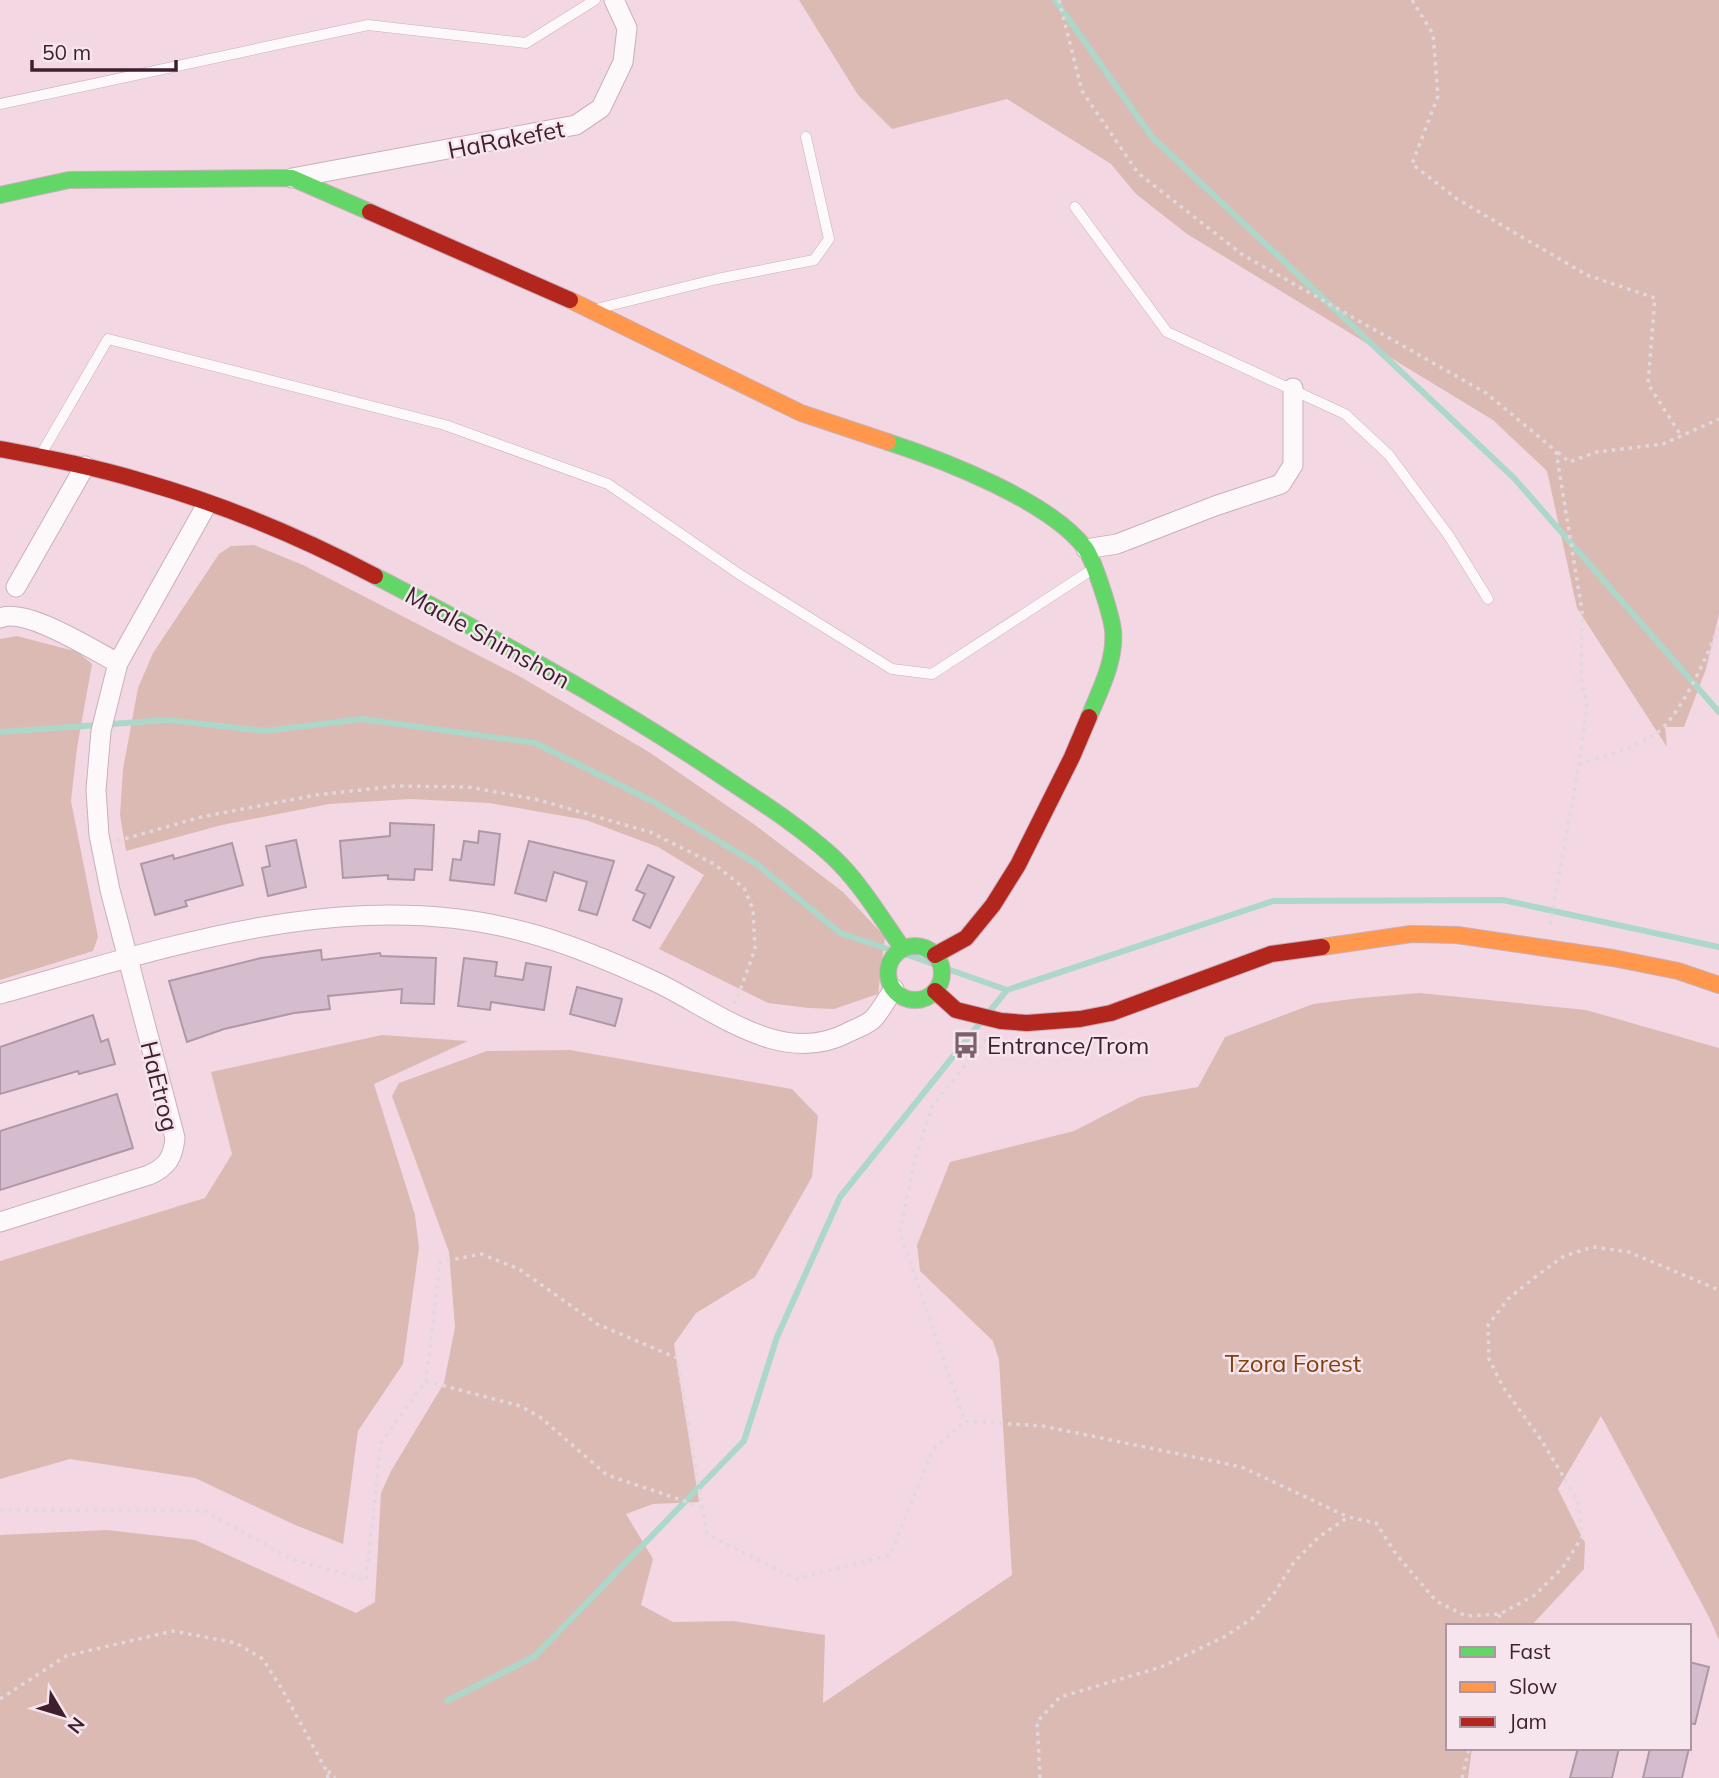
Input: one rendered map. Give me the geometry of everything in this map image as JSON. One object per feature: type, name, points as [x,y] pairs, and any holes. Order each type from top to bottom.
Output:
[{"type":"street","name":"HaRakefet","points":[[292,178],[576,125],[601,108],[623,62],[627,28],[614,0]]},
{"type":"street","points":[[0,195],[69,180],[292,178],[592,310],[801,413],[904,447],[988,481],[1058,523],[1086,549],[1094,569],[1113,631],[1108,671],[1098,699],[1040,822],[993,905],[966,938],[935,955]]},
{"type":"street","points":[[1086,549],[1117,544],[1281,484],[1293,465],[1293,388]]},
{"type":"street","name":"Maale Shimshon","points":[[0,449],[143,481],[262,523],[382,579],[569,680],[713,768],[795,825],[834,858],[903,949]]},
{"type":"street","points":[[16,587],[85,466]]},
{"type":"street","points":[[127,958],[101,846],[96,790],[101,732],[118,663],[207,504]]},
{"type":"street","points":[[0,618],[8,614],[30,618],[118,663]]},
{"type":"street","points":[[0,993],[127,958],[253,928],[313,918],[370,915],[479,922],[523,931],[579,949],[660,984],[729,1022],[778,1042],[813,1044],[842,1036],[872,1020],[894,989]]},
{"type":"street","points":[[934,991],[957,1010],[1001,1021],[1055,1022],[1111,1013],[1270,954],[1411,934],[1457,935],[1546,948],[1678,971],[1719,985]]},
{"type":"street","points":[[920,946],[935,955],[942,973],[934,991],[921,999],[914,999],[906,998],[894,989],[890,982],[889,967],[892,959],[903,949],[920,946]]},
{"type":"street","name":"HaEtrog","points":[[0,1222],[149,1175],[167,1164],[173,1152],[175,1139],[127,958]]},
{"type":"lane","points":[[0,104],[368,25],[526,43],[595,0]]},
{"type":"lane","points":[[592,310],[717,279],[814,260],[829,239],[806,137]]},
{"type":"lane","points":[[1075,207],[1167,332],[1345,414],[1389,455],[1449,536],[1488,599]]},
{"type":"lane","points":[[40,456],[108,339],[445,425],[608,484],[739,574],[892,669],[932,674],[1094,569]]},
{"type":"path","points":[[1059,0],[1082,91],[1138,173],[1243,255],[1486,393],[1569,462],[1597,452],[1664,444],[1719,419]]},
{"type":"path","points":[[1412,0],[1433,34],[1438,96],[1412,164],[1457,199],[1587,275],[1655,298],[1648,384],[1682,437]]},
{"type":"path","points":[[1546,948],[1587,706],[1581,676],[1582,611],[1556,451]]},
{"type":"path","points":[[1579,764],[1651,738],[1665,726],[1702,667],[1719,626]]},
{"type":"path","points":[[101,846],[201,817],[316,795],[396,786],[468,787],[536,799],[590,813],[650,832],[714,864],[744,888],[753,909],[755,950],[729,1022]]},
{"type":"path","points":[[965,1421],[900,1233],[914,1163],[933,1105],[1001,1021]]},
{"type":"path","points":[[0,1510],[205,1511],[291,1559],[366,1580],[381,1443],[426,1381],[440,1262],[481,1254],[519,1269],[597,1324],[677,1358],[707,1534],[796,1580],[891,1555],[933,1450],[965,1421],[1042,1426],[1242,1467],[1348,1517],[1376,1523],[1396,1554],[1436,1601],[1466,1616],[1500,1614],[1535,1595],[1563,1567],[1582,1537],[1578,1501],[1542,1441],[1503,1387],[1489,1359],[1488,1325],[1508,1299],[1539,1274],[1564,1256],[1593,1247],[1629,1252],[1719,1290]]},
{"type":"path","points":[[426,1381],[520,1406],[540,1417],[607,1475],[702,1507]]},
{"type":"path","points":[[1040,1778],[1037,1722],[1060,1697],[1161,1667],[1224,1637],[1253,1618],[1273,1595],[1294,1562],[1319,1537],[1348,1517]]},
{"type":"path","points":[[1498,1624],[1500,1614]]},
{"type":"path","points":[[0,1699],[66,1656],[173,1631],[236,1643],[263,1659],[283,1691],[328,1778]]},
{"type":"path","points":[[1462,1778],[1469,1750]]},
{"type":"path","points":[[326,1770],[335,1778]]},
{"type":"green space","points":[[799,0],[1719,0],[1719,614],[1706,669],[1684,727],[1665,727],[1667,747],[1577,608],[1547,471],[1493,420],[1187,234],[1136,194],[1111,164],[1007,99],[892,129],[858,95]]},
{"type":"green space","points":[[254,545],[303,565],[519,676],[649,752],[755,825],[843,892],[885,937],[878,994],[834,1009],[768,1003],[659,949],[704,875],[658,847],[586,820],[489,803],[410,799],[329,804],[222,825],[126,851],[120,815],[123,769],[138,688],[153,653],[219,554],[231,546]]},
{"type":"green space","points":[[17,636],[78,652],[92,664],[71,801],[98,937],[93,951],[0,980],[0,639]]},
{"type":"green space","name":"Tzora Forest","points":[[1420,993],[1586,1010],[1719,1048],[1719,1640],[1601,1416],[1558,1489],[1585,1543],[1584,1569],[1533,1624],[1446,1624],[1446,1750],[1472,1750],[1468,1778],[0,1778],[0,1535],[107,1530],[195,1540],[356,1613],[375,1602],[381,1493],[391,1471],[444,1383],[455,1327],[449,1252],[392,1096],[399,1083],[487,1051],[570,1050],[792,1089],[818,1116],[812,1177],[755,1277],[696,1313],[674,1344],[699,1502],[653,1504],[626,1514],[653,1559],[641,1605],[673,1622],[733,1621],[825,1635],[823,1703],[1012,1575],[999,1360],[993,1341],[920,1271],[917,1245],[950,1162],[1074,1131],[1140,1097],[1198,1087],[1225,1037],[1313,1004]]},
{"type":"green space","points":[[382,1035],[468,1041],[374,1084],[415,1215],[419,1248],[403,1364],[358,1431],[343,1544],[295,1525],[195,1478],[70,1459],[0,1479],[0,1261],[205,1198],[232,1154],[211,1072]]},
{"type":"building","points":[[390,823],[434,825],[432,870],[415,869],[414,880],[388,879],[388,875],[343,878],[340,841],[390,836]]},
{"type":"building","points":[[479,831],[500,834],[494,885],[450,880],[453,859],[461,860],[464,841],[478,843]]},
{"type":"building","points":[[296,840],[306,887],[268,896],[262,868],[270,866],[266,846]]},
{"type":"building","points":[[529,841],[614,861],[597,915],[579,910],[587,882],[554,872],[546,901],[515,893]]},
{"type":"building","points":[[232,843],[243,885],[185,901],[187,906],[155,915],[141,864],[173,855],[174,859]]},
{"type":"building","points":[[648,865],[674,877],[650,928],[633,920],[645,894],[636,890]]},
{"type":"building","points":[[321,950],[322,960],[380,953],[381,956],[436,958],[434,1004],[401,1003],[402,989],[328,996],[330,1009],[294,1013],[224,1029],[187,1042],[169,981],[261,958]]},
{"type":"building","points":[[464,958],[497,962],[495,976],[523,980],[526,963],[551,967],[544,1010],[491,1002],[490,1010],[458,1006]]},
{"type":"building","points":[[577,987],[622,999],[615,1026],[570,1014]]},
{"type":"building","points":[[93,1015],[101,1042],[108,1039],[115,1064],[79,1074],[78,1071],[0,1094],[0,1047]]},
{"type":"building","points":[[117,1094],[133,1148],[0,1190],[0,1131]]},
{"type":"building","points":[[1691,1662],[1709,1667],[1695,1724],[1691,1723]]},
{"type":"building","points":[[1577,1750],[1619,1750],[1612,1778],[1570,1778]]},
{"type":"building","points":[[1650,1750],[1689,1750],[1682,1778],[1643,1778]]},
{"type":"waterway","points":[[1055,0],[1152,137],[1514,478],[1719,712]]},
{"type":"waterway","points":[[0,732],[167,720],[265,731],[362,719],[535,743],[652,801],[758,865],[840,933],[891,950]]},
{"type":"waterway","points":[[905,954],[1007,990],[1273,901],[1503,900],[1719,947]]},
{"type":"waterway","points":[[989,1012],[1007,990]]},
{"type":"waterway","points":[[447,1701],[535,1656],[744,1441],[777,1337],[840,1197],[980,1023]]},
{"type":"traffic: fast","points":[[0,195],[69,180],[292,178],[370,212]]},
{"type":"traffic: fast","points":[[888,442],[965,471],[1022,499],[1069,531],[1085,548],[1106,600],[1113,630],[1112,652],[1106,675],[1089,717]]},
{"type":"traffic: fast","points":[[375,576],[591,694],[675,745],[776,812],[819,844],[842,866],[903,949]]},
{"type":"traffic: fast","points":[[915,946],[934,954],[942,973],[934,992],[915,1000],[896,992],[888,973],[896,954],[915,946]]},
{"type":"traffic: slow","points":[[570,300],[801,413],[888,442]]},
{"type":"traffic: slow","points":[[1322,947],[1411,934],[1457,935],[1613,958],[1678,971],[1719,985]]},
{"type":"traffic: jam","points":[[370,212],[570,300]]},
{"type":"traffic: jam","points":[[0,449],[106,471],[201,500],[290,535],[375,576]]},
{"type":"traffic: jam","points":[[935,955],[966,938],[993,905],[1018,865],[1089,717]]},
{"type":"traffic: jam","points":[[935,991],[956,1010],[1001,1021],[1027,1023],[1080,1019],[1111,1013],[1271,954],[1322,947]]},
{"type":"place","name":"Entrance/Trom","points":[[966,1045]]}]
